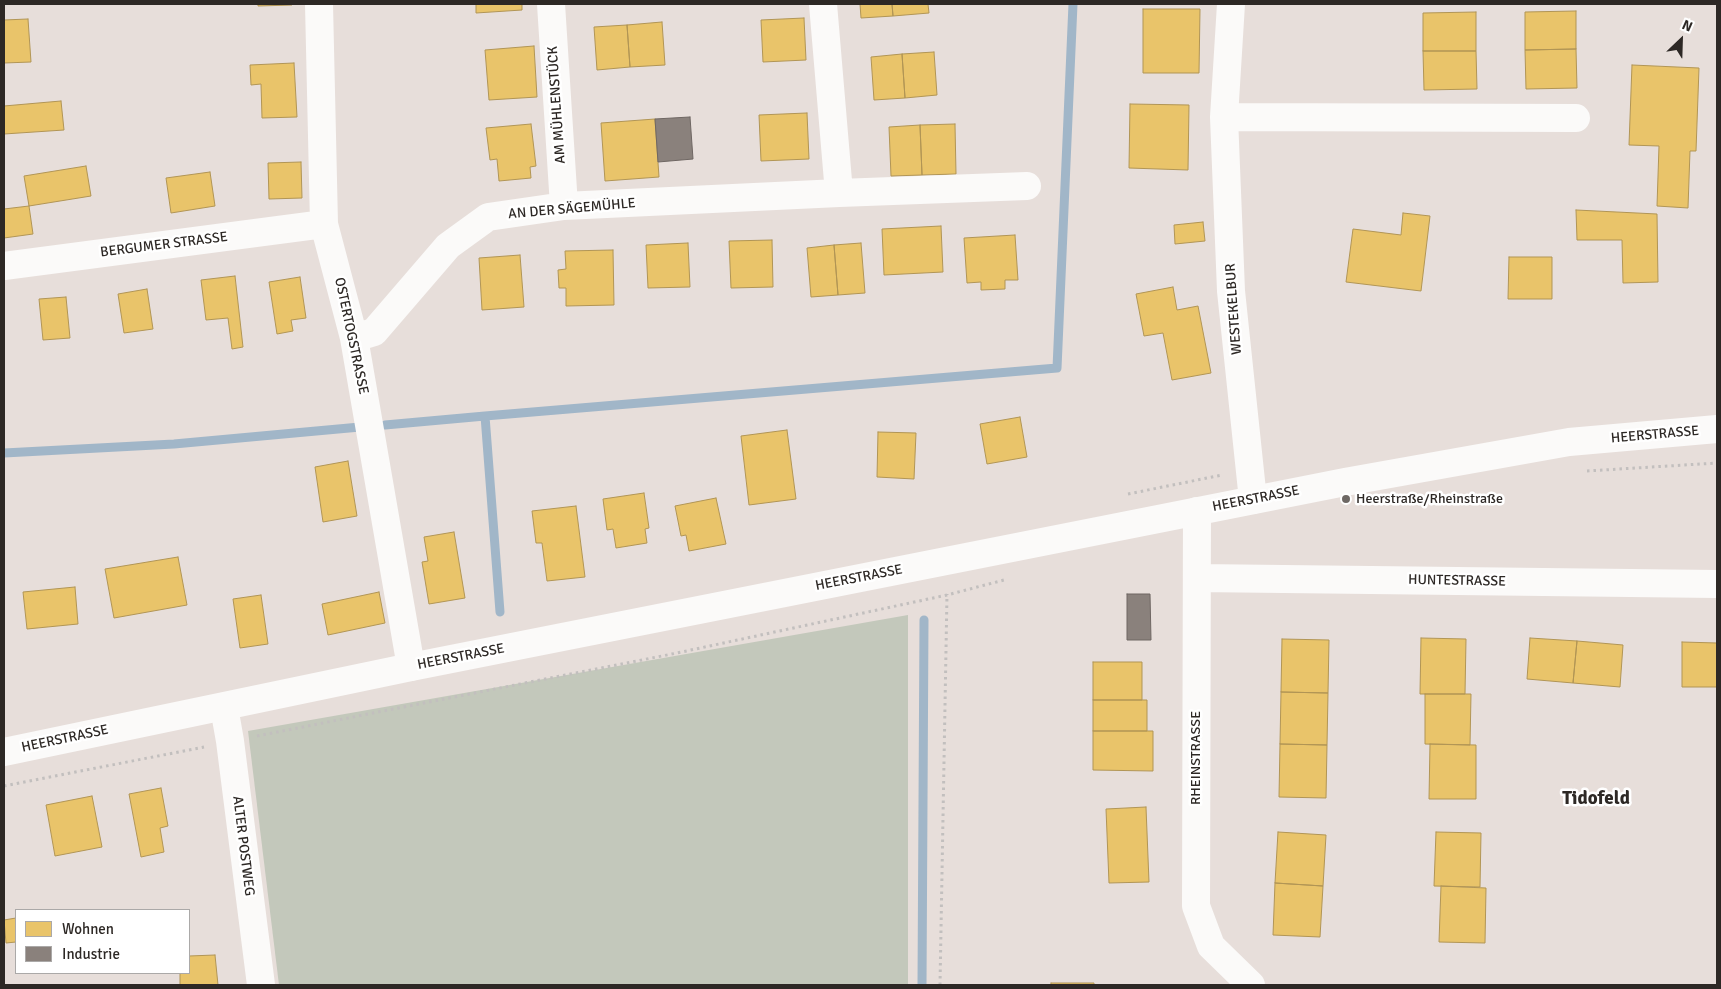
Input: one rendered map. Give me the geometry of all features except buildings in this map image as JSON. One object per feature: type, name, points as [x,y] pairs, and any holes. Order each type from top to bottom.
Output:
[{"type":"street","name":"OSTERTOGSTRASSE","points":[[319,4],[324,224],[354,338],[411,667]]},
{"type":"street","name":"AM MÜHLENSTÜCK","points":[[551,4],[564,206]]},
{"type":"street","points":[[824,4],[839,193]]},
{"type":"street","name":"WESTEKELBUR","points":[[1231,4],[1224,116],[1231,292],[1248,469],[1254,500]]},
{"type":"street","points":[[1224,116],[1576,118]]},
{"type":"street","name":"AN DER SÄGEMÜHLE","points":[[354,338],[374,332],[448,246],[488,217],[564,206],[1027,186]]},
{"type":"street","name":"BERGUMER STRASSE","points":[[4,266],[324,224]]},
{"type":"street","name":"HEERSTRASSE","points":[[4,752],[411,667],[1254,500],[1569,442],[1717,429]]},
{"type":"street","name":"RHEINSTRASSE","points":[[1197,511],[1196,906],[1211,946],[1251,985]]},
{"type":"street","name":"HUNTESTRASSE","points":[[1197,578],[1717,584]]},
{"type":"street","name":"ALTER POSTWEG","points":[[224,707],[261,985]]},
{"type":"path","points":[[940,985],[947,560]]},
{"type":"path","points":[[4,786],[677,653],[947,595],[1005,580]]},
{"type":"shaded area","points":[[908,615],[908,985],[279,985],[248,731]]},
{"type":"waterway","points":[[500,612],[485,416],[1057,368],[1073,4]]},
{"type":"waterway","points":[[385,425],[485,416]]},
{"type":"waterway","points":[[4,453],[174,444],[360,427]]},
{"type":"waterway","points":[[922,985],[924,620]]},
{"type":"place","name":"Heerstraße/Rheinstraße","points":[[1346,499]]},
{"type":"district","name":"Tidofeld","points":[[1596,799]]}]
